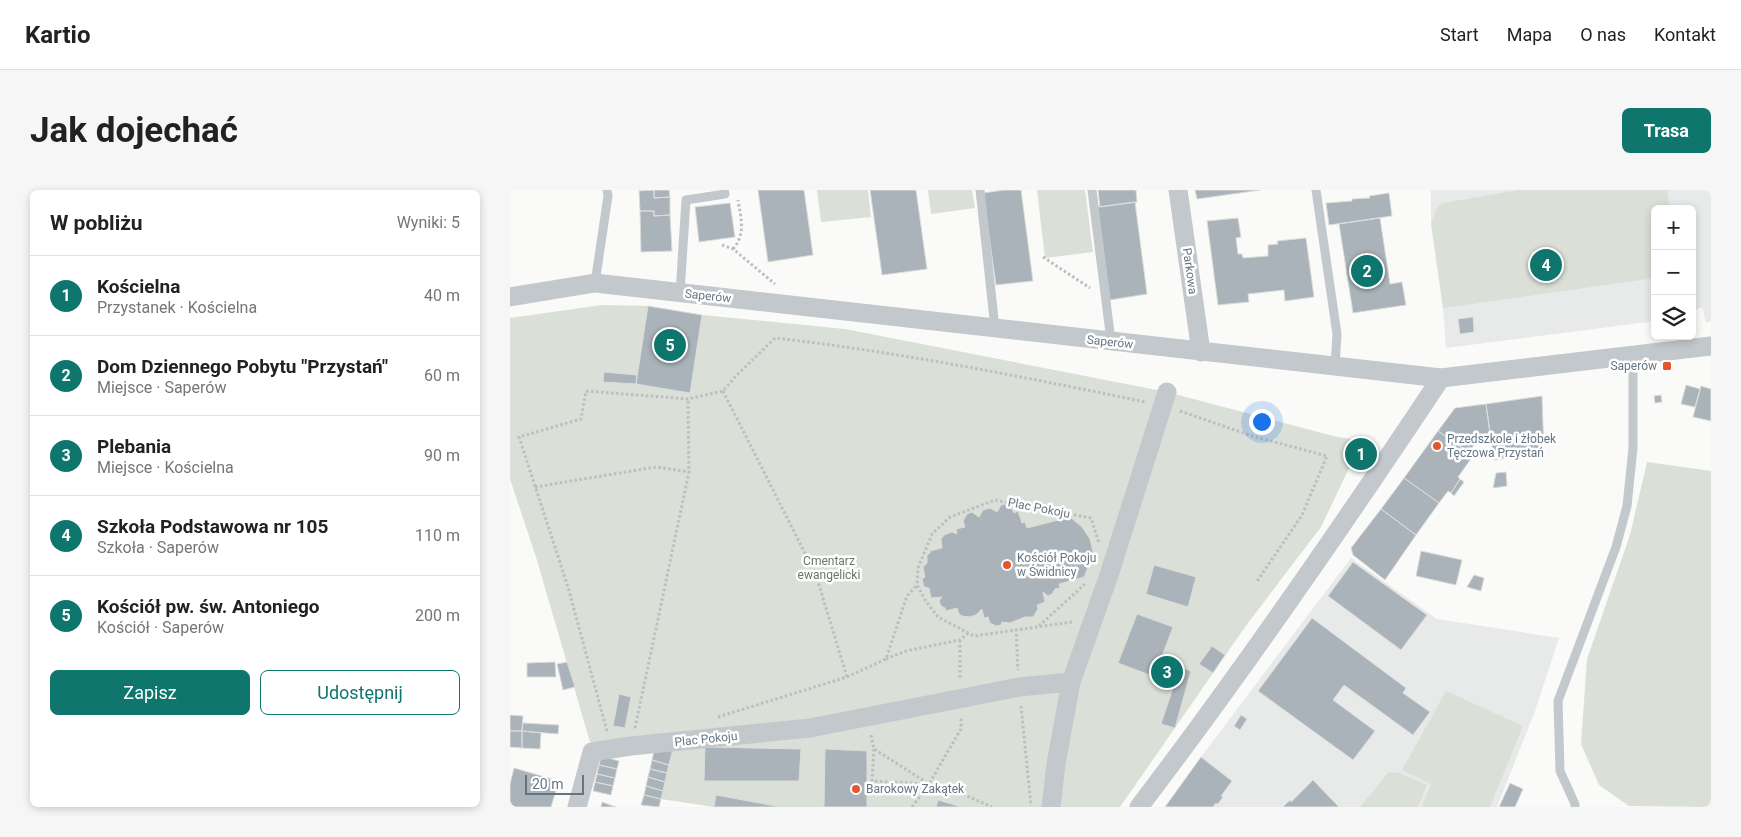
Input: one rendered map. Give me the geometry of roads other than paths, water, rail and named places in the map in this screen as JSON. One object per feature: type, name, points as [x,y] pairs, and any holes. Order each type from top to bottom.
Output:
[{"type":"street","name":"Parkowa","points":[[1178,190],[1202,352]]},
{"type":"street","name":"Saperów","points":[[510,297],[595,283],[1441,378],[1711,346]]},
{"type":"street","points":[[1139,807],[1213,709],[1354,508],[1441,378]]},
{"type":"street","points":[[1051,807],[1056,764],[1070,682],[1109,575],[1165,399]]},
{"type":"street","name":"Plac Pokoju","points":[[577,807],[592,752],[810,728],[1019,687],[1070,682]]},
{"type":"lane","points":[[595,283],[608,196],[607,190]]},
{"type":"lane","points":[[680,293],[686,200],[725,194],[724,190]]},
{"type":"lane","points":[[980,190],[995,329]]},
{"type":"lane","points":[[1092,190],[1111,342]]},
{"type":"lane","points":[[1316,190],[1337,334],[1335,366]]},
{"type":"lane","points":[[1575,807],[1576,804],[1560,772],[1558,701],[1616,547],[1627,506],[1633,448],[1633,355]]},
{"type":"place","name":"Szkoła Podstawowa nr 105","points":[[1546,265]]},
{"type":"place","name":"Dom Dziennego Pobytu \"Przystań\"","points":[[1367,271]]},
{"type":"place","name":"Kościół pw. św. Antoniego","points":[[670,345]]},
{"type":"place","name":"Saperów","points":[[1667,366]]},
{"type":"place","name":"Przedszkole i żłobek Tęczowa Przystań","points":[[1437,446]]},
{"type":"place","name":"Kościelna","points":[[1361,454]]},
{"type":"place","name":"Kościół Pokoju w Świdnicy","points":[[1007,565]]},
{"type":"place","name":"Plebania","points":[[1167,672]]},
{"type":"place","name":"Barokowy Zakątek","points":[[856,789]]},
{"type":"park label","name":"Cmentarz ewangelicki","points":[[829,568]]}]
